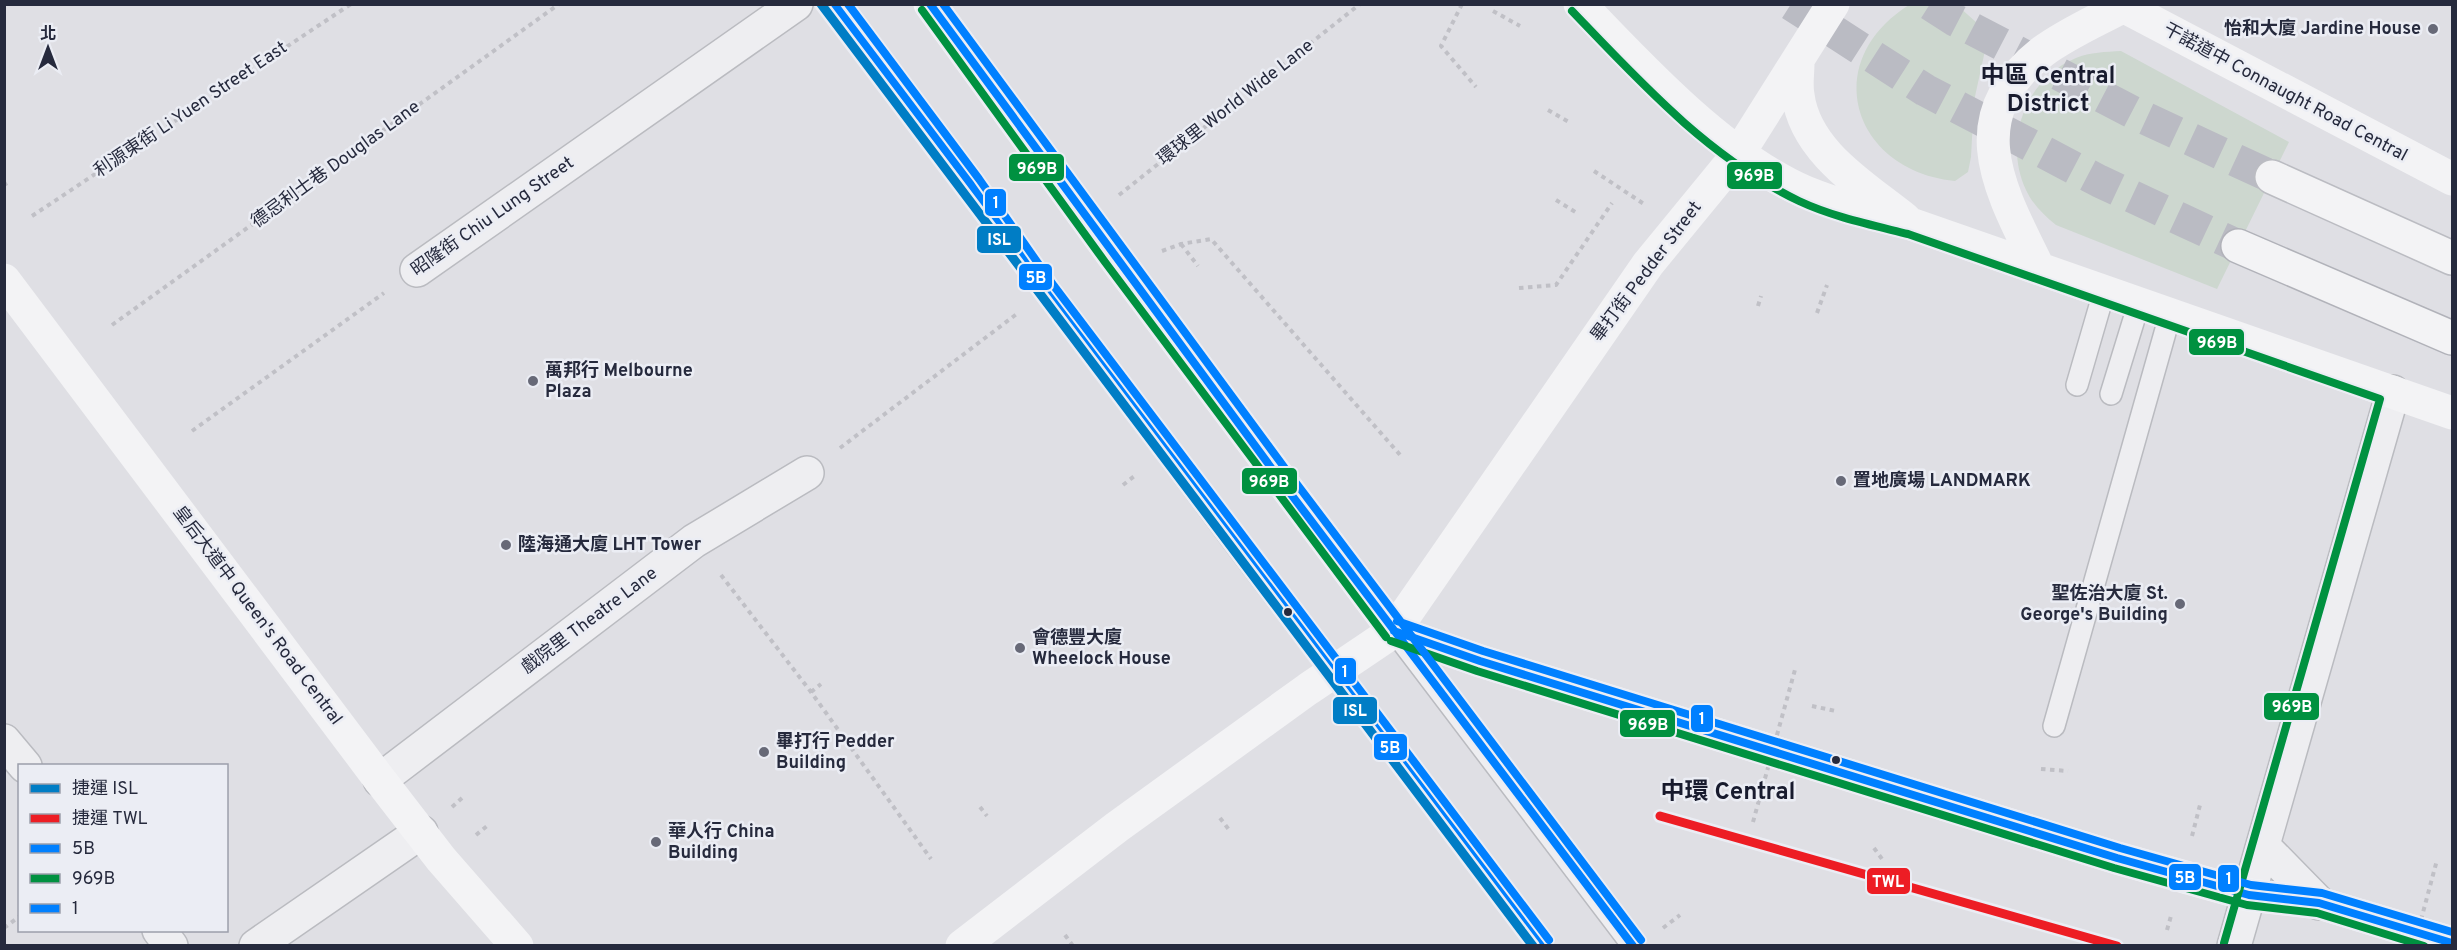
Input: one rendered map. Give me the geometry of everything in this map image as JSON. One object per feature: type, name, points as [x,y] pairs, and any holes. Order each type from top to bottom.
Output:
[{"type":"main road","points":[[930,4],[1125,272],[1394,631],[1480,661],[2117,858],[2249,896],[2319,903],[2452,943]]},
{"type":"main road","points":[[1580,4],[1651,78],[1739,153],[1804,191],[1869,214],[1911,224],[2452,413]]},
{"type":"main road","name":"畢打街 Pedder Street","points":[[962,945],[1117,827],[1334,671],[1394,631],[1648,264],[1739,153],[1834,6]]},
{"type":"main road","points":[[2039,269],[2008,206],[1999,181],[1994,147],[1997,113],[2003,92],[2018,74],[2043,51],[2121,6]]},
{"type":"main road","name":"干諾道中 Connaught Road Central","points":[[2121,6],[2452,179]]},
{"type":"main road","points":[[1798,63],[1798,96],[1808,128],[1827,155],[1911,224]]},
{"type":"main road","points":[[2272,177],[2452,258]]},
{"type":"main road","points":[[2238,246],[2452,338]]},
{"type":"main road","name":"皇后大道中 Queen's Road Central","points":[[4,280],[380,780],[517,945]]},
{"type":"street","name":"昭隆街 Chiu Lung Street","points":[[417,270],[796,4]]},
{"type":"street","points":[[2234,945],[2393,392]]},
{"type":"street","name":"戲院里 Theatre Lane","points":[[380,780],[694,541],[807,473]]},
{"type":"street","points":[[4,741],[24,764]]},
{"type":"street","points":[[256,945],[421,832]]},
{"type":"street","points":[[2263,846],[2319,903]]},
{"type":"street","points":[[161,932],[171,945]]},
{"type":"lane","points":[[834,4],[971,185],[1046,291],[1135,406],[1233,541],[1334,671],[1435,809],[1541,945]]},
{"type":"lane","points":[[2077,385],[2104,291]]},
{"type":"lane","points":[[2111,394],[2139,303]]},
{"type":"lane","points":[[2054,726],[2170,315]]},
{"type":"lane","points":[[1394,631],[1633,945]]},
{"type":"path","name":"利源東街 Li Yuen Street East","points":[[32,216],[351,4]]},
{"type":"path","name":"德忌利士巷 Douglas Lane","points":[[112,325],[559,4]]},
{"type":"path","name":"環球里 World Wide Lane","points":[[1112,201],[1360,4]]},
{"type":"path","points":[[1462,4],[1441,46],[1476,87]]},
{"type":"path","points":[[1492,11],[1520,26]]},
{"type":"path","points":[[1548,110],[1569,122]]},
{"type":"path","points":[[1556,200],[1577,213]]},
{"type":"path","points":[[1519,288],[1556,285],[1612,203]]},
{"type":"path","points":[[1160,251],[1181,244],[1211,239],[1401,456]]},
{"type":"path","points":[[1181,244],[1198,266]]},
{"type":"path","name":"昭隆街 Chiu Lung Street","points":[[192,431],[417,270]]},
{"type":"path","points":[[1817,313],[1827,285]]},
{"type":"path","points":[[1758,306],[1761,296]]},
{"type":"path","points":[[807,473],[1023,309]]},
{"type":"path","points":[[1123,485],[1146,468]]},
{"type":"path","points":[[694,541],[811,692],[931,859]]},
{"type":"path","points":[[1753,822],[1796,666]]},
{"type":"path","points":[[811,692],[821,684]]},
{"type":"path","points":[[1812,706],[1836,711]]},
{"type":"path","points":[[2041,769],[2068,771]]},
{"type":"path","points":[[980,807],[987,816]]},
{"type":"path","points":[[1220,818],[1230,831]]},
{"type":"path","points":[[478,833],[487,826]]},
{"type":"path","points":[[1874,848],[1882,859]]},
{"type":"path","points":[[2414,945],[2437,860]]},
{"type":"path","points":[[4,928],[18,918]]},
{"type":"path","points":[[1065,934],[1073,945]]},
{"type":"shaded area","points":[[1909,5],[1958,6],[1977,23],[1986,46],[1974,101],[1968,172],[1955,181],[1920,173],[1892,157],[1872,136],[1860,111],[1857,83],[1863,55],[1881,29]]},
{"type":"shaded area","points":[[2121,51],[2289,142],[2217,289],[2056,225],[2039,209],[2026,190],[2019,171],[2018,132],[2023,114],[2032,96],[2043,81],[2058,68],[2076,58],[2092,53]]},
{"type":"tunnel","points":[[1791,4],[1925,90],[2099,181],[2238,246]]},
{"type":"tunnel","points":[[1930,4],[1955,20],[2134,113],[2272,177]]},
{"type":"metro line","name":"ISL","points":[[821,4],[1533,946]]},
{"type":"metro line","name":"TWL","points":[[1660,816],[2117,946]]},
{"type":"transit line","name":"5B","points":[[834,4],[971,185],[1046,292],[1541,946]]},
{"type":"transit line","name":"1","points":[[848,4],[979,179],[1054,286],[1549,940]]},
{"type":"transit line","name":"5B","points":[[930,4],[1278,477],[1633,946]]},
{"type":"transit line","name":"1","points":[[943,4],[1287,471],[1641,940]]},
{"type":"transit line","name":"969B","points":[[922,10],[1105,262],[1386,637]]},
{"type":"transit line","name":"969B","points":[[1572,11],[1650,91],[1706,141],[1735,163],[1799,201],[1839,216],[1908,234],[2380,399],[2224,943]]},
{"type":"transit line","name":"1","points":[[1397,621],[1483,651],[2120,848],[2251,885],[2322,893],[2452,932]]},
{"type":"transit line","name":"5B","points":[[1394,631],[1480,661],[2117,858],[2249,895],[2319,903],[2452,943]]},
{"type":"transit line","name":"969B","points":[[1391,641],[1477,671],[2114,868],[2247,905],[2317,913],[2424,946]]},
{"type":"place","name":"怡和大廈 Jardine House","points":[[2433,29]]},
{"type":"place","name":"萬邦行 Melbourne Plaza","points":[[533,381]]},
{"type":"place","name":"置地廣場 LANDMARK","points":[[1841,481]]},
{"type":"place","name":"陸海通大廈 LHT Tower","points":[[506,545]]},
{"type":"place","name":"聖佐治大廈 St. George's Building","points":[[2180,604]]},
{"type":"place","name":"會德豐大廈 Wheelock House","points":[[1020,648]]},
{"type":"place","name":"畢打行 Pedder Building","points":[[764,752]]},
{"type":"place","name":"華人行 China Building","points":[[656,842]]},
{"type":"district","name":"中區 Central District","points":[[2048,91]]},
{"type":"district","name":"中環 Central","points":[[1728,793]]}]
